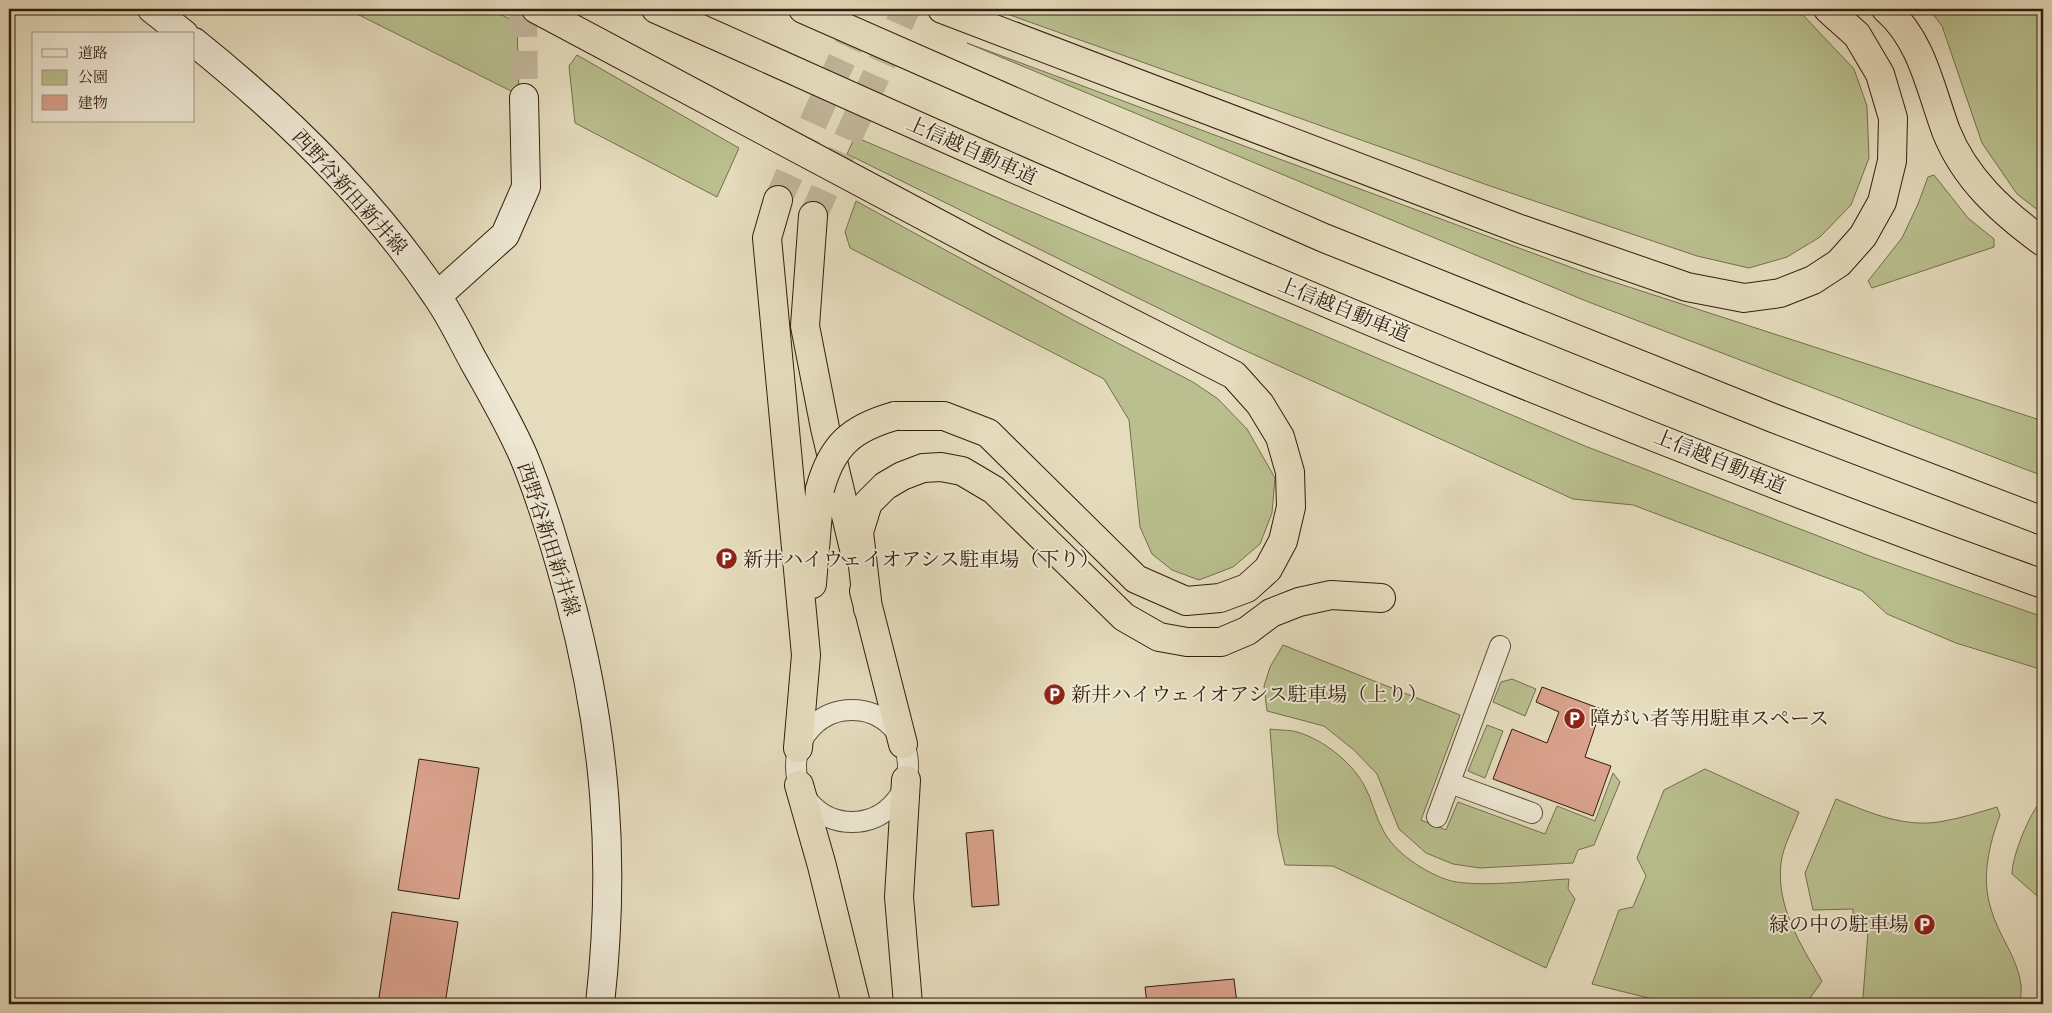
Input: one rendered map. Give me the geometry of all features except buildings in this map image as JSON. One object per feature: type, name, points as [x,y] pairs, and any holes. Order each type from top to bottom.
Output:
[{"type":"highway","points":[[536,9],[986,248],[1234,375],[1260,404],[1280,437],[1290,472],[1291,507],[1283,541],[1268,569],[1246,588],[1220,598],[1186,602],[1136,579],[988,433],[944,416],[895,416],[872,422],[852,434],[826,465],[820,489],[798,748]]},
{"type":"highway","name":"上信越自動車道","points":[[656,9],[1068,193],[1301,292],[1735,468],[2043,584]]},
{"type":"highway","points":[[802,9],[1324,238],[1773,418],[2043,521]]},
{"type":"highway","points":[[942,9],[1520,229],[1687,287],[1744,298],[1780,293],[1813,280],[1839,263],[1863,236],[1882,202],[1892,161],[1893,118],[1880,74],[1857,35],[1828,9]]},
{"type":"highway","points":[[1886,9],[1895,17],[1916,49],[1933,89],[1947,132],[1964,166],[1998,207],[2043,242]]},
{"type":"highway","points":[[778,200],[767,238],[806,655]]},
{"type":"highway","points":[[813,216],[805,326],[825,428],[868,609],[903,744]]},
{"type":"highway","points":[[868,609],[859,532],[868,503],[885,486],[902,476],[924,468],[941,467],[962,471],[994,490],[1124,617],[1159,638],[1186,642],[1221,642],[1247,631],[1271,613],[1299,602],[1331,595],[1382,598]]},
{"type":"highway","points":[[906,780],[899,896],[908,1004]]},
{"type":"highway","points":[[798,785],[822,866],[856,1004]]},
{"type":"main road","points":[[152,9],[181,32]]},
{"type":"main road","name":"西野谷新田新井線","points":[[195,43],[257,93],[326,160],[382,223],[437,296],[522,454],[555,541],[577,626],[597,718],[606,805],[608,884],[600,1004]]},
{"type":"main road","points":[[437,296],[505,235],[526,187],[524,98]]},
{"type":"lane","points":[[1436,817],[1500,646]]},
{"type":"lane","points":[[859,710],[877,716],[893,728],[903,744],[908,762],[906,780],[899,796],[887,810],[872,819],[854,822],[836,820],[820,813],[807,801],[798,785],[796,767],[798,748],[807,731],[822,718],[840,711],[859,710]]},
{"type":"lane","points":[[1450,783],[1532,813]]},
{"type":"green space","points":[[347,9],[488,9],[517,22],[519,95]]},
{"type":"green space","points":[[993,9],[1790,9],[1802,14],[1854,69],[1867,106],[1869,158],[1851,205],[1820,237],[1787,257],[1749,268],[1697,256],[1493,187]]},
{"type":"green space","points":[[1929,9],[2043,9],[2043,214],[2017,194],[1982,143],[1942,26]]},
{"type":"green space","points":[[967,43],[1589,274],[2043,421],[2043,476],[1586,301]]},
{"type":"green space","points":[[577,55],[739,148],[717,197],[575,123],[569,66]]},
{"type":"green space","points":[[855,137],[1585,446],[1875,558],[2043,617],[2043,670],[1956,643],[1887,614],[1862,591],[1633,505],[1573,499],[1235,346],[847,154]]},
{"type":"green space","points":[[1934,175],[1968,218],[1994,239],[1994,247],[1872,288],[1868,281],[1902,238],[1928,177]]},
{"type":"green space","points":[[856,201],[1073,320],[1193,382],[1218,399],[1247,429],[1275,478],[1272,513],[1260,544],[1233,567],[1199,580],[1172,570],[1152,554],[1140,527],[1129,420],[1104,379],[850,248],[845,232]]},
{"type":"green space","points":[[1283,645],[1460,715],[1421,820],[1446,830],[1458,802],[1545,834],[1557,806],[1595,821],[1613,773],[1620,782],[1594,845],[1578,850],[1573,863],[1480,868],[1453,864],[1426,853],[1399,829],[1377,774],[1354,750],[1324,726],[1267,711],[1264,686],[1270,667]]},
{"type":"green space","points":[[1512,679],[1536,689],[1525,716],[1493,702],[1501,682]]},
{"type":"green space","points":[[1487,725],[1503,731],[1485,778],[1468,771]]},
{"type":"green space","points":[[1270,729],[1303,734],[1324,744],[1343,759],[1364,785],[1380,825],[1394,846],[1410,860],[1428,871],[1456,882],[1488,884],[1569,879],[1568,889],[1575,899],[1546,968],[1333,866],[1285,865],[1278,834]]},
{"type":"green space","points":[[1705,769],[1799,812],[1784,850],[1780,879],[1782,894],[1791,924],[1822,981],[1806,1004],[1673,1004],[1592,984],[1619,910],[1633,907],[1646,876],[1637,858],[1664,790]]},
{"type":"green space","points":[[1836,799],[1889,818],[1916,823],[1951,820],[1997,807],[2000,815],[1988,862],[1988,897],[1994,919],[2019,975],[2021,987],[2020,1004],[1867,1004],[1863,997],[1868,932],[1853,931],[1853,909],[1813,910],[1805,873]]},
{"type":"green space","points":[[2043,799],[2043,901],[2012,874],[2015,856],[2023,834],[2033,813]]},
{"type":"tunnel","points":[[523,9],[524,98]]},
{"type":"tunnel","points":[[778,200],[865,9]]},
{"type":"tunnel","points":[[813,216],[906,9]]},
{"type":"place","name":"新井ハイウェイオアシス駐車場（下り）","points":[[727,559]]},
{"type":"place","name":"新井ハイウェイオアシス駐車場（上り）","points":[[1055,694]]},
{"type":"place","name":"障がい者等用駐車スペース","points":[[1574,718]]},
{"type":"place","name":"緑の中の駐車場","points":[[1925,924]]}]
